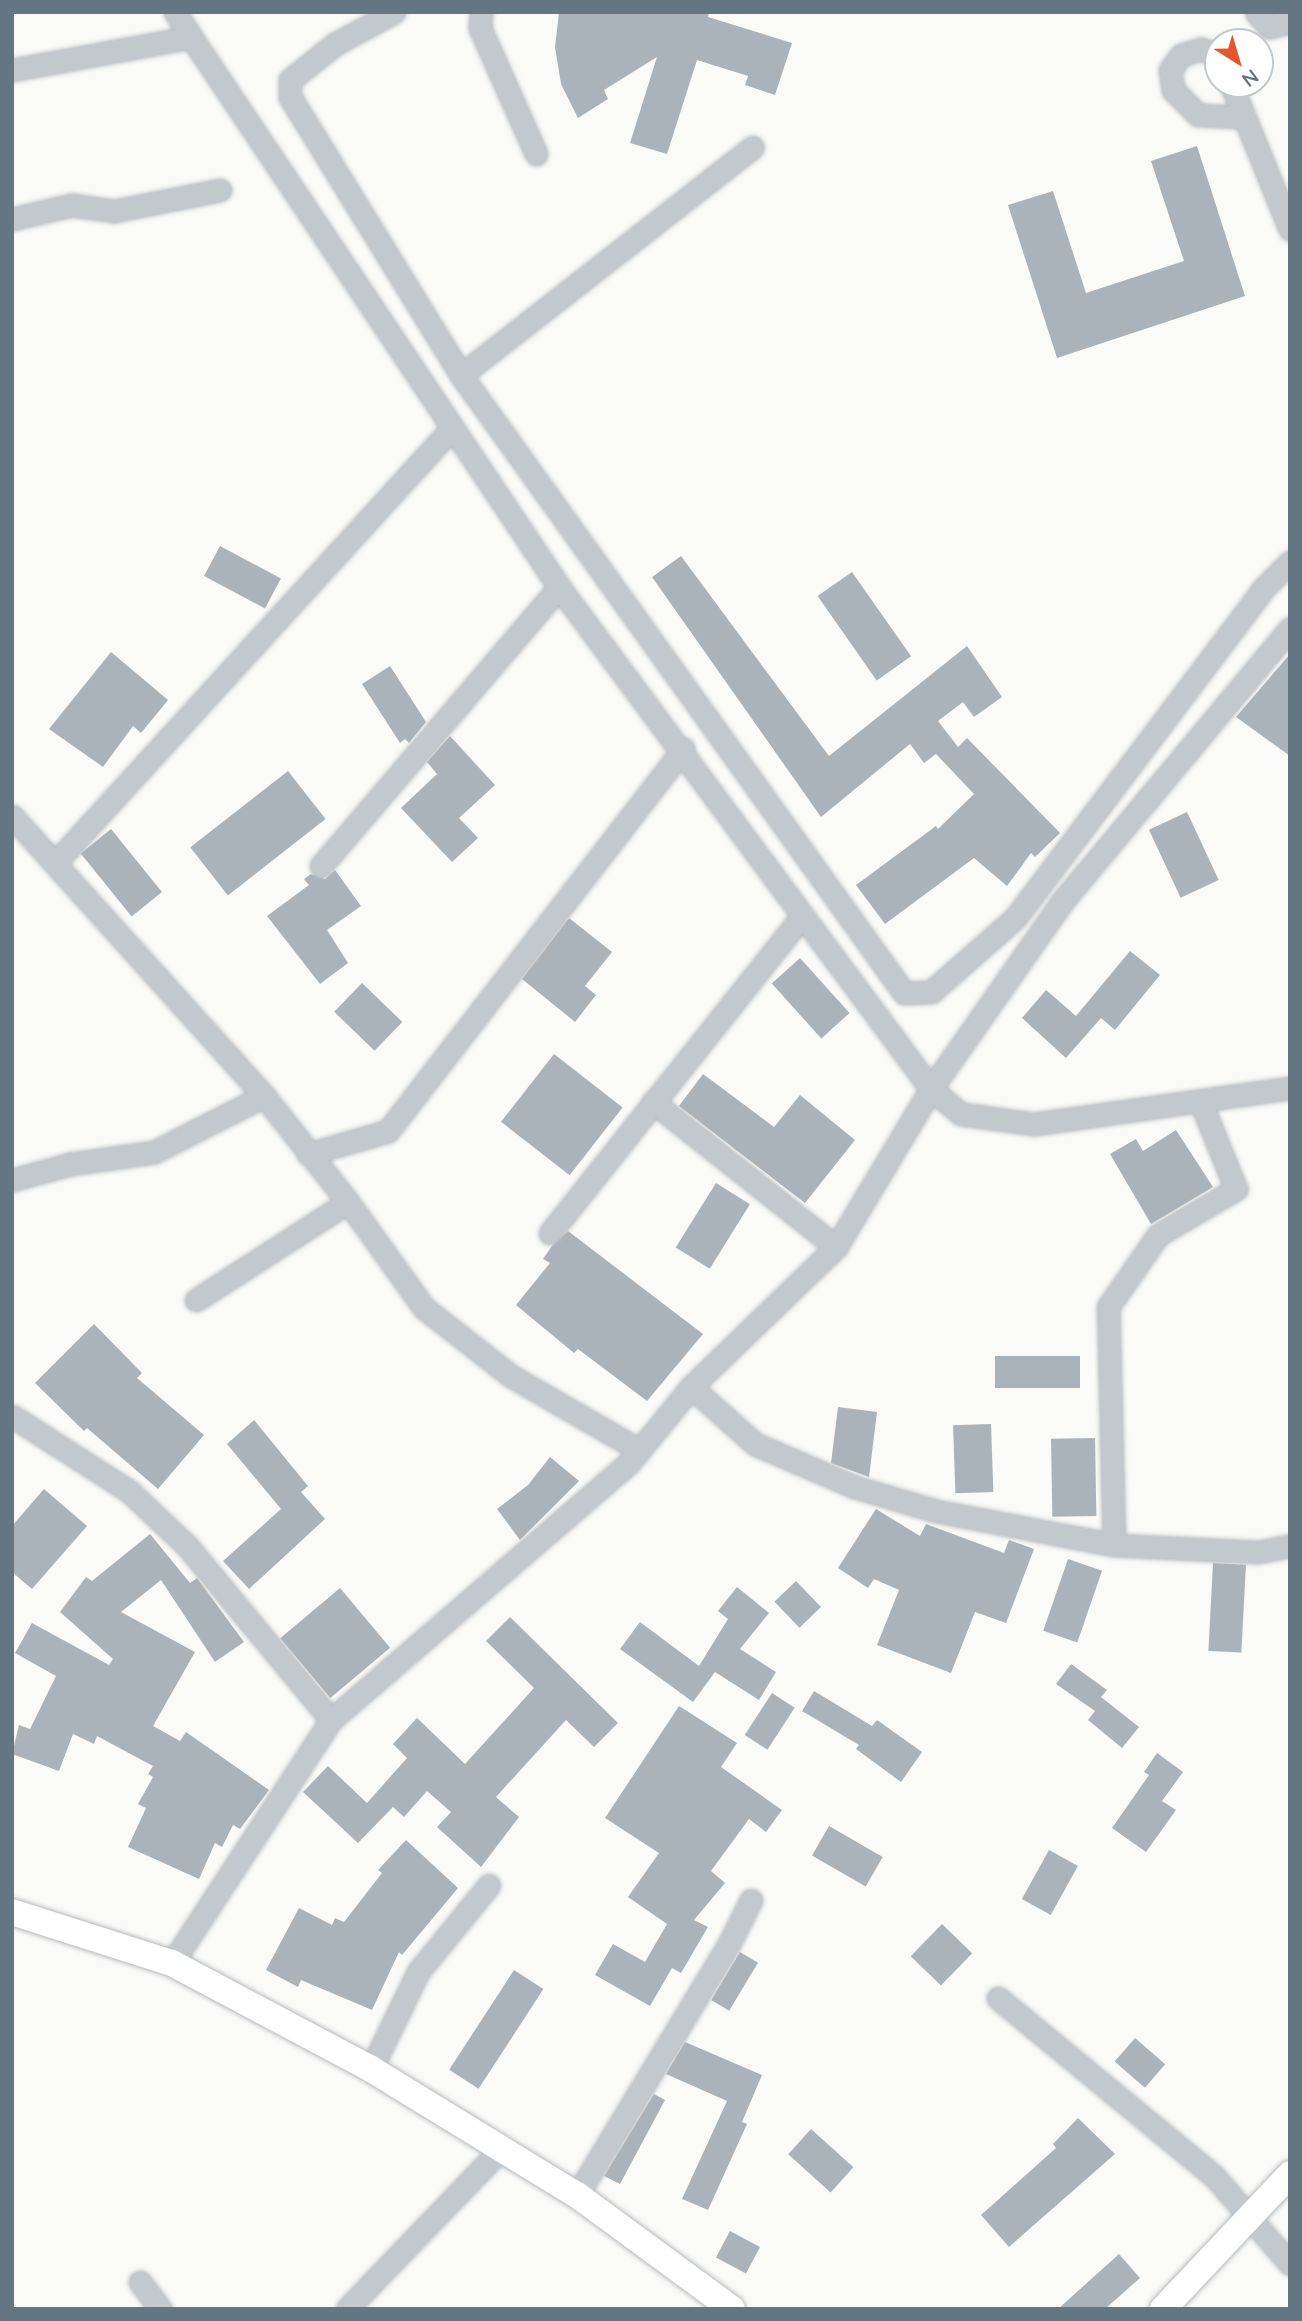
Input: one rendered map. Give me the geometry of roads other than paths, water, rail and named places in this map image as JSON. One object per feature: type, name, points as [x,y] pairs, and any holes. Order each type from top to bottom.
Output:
[{"type":"main road","points":[[12,1912],[172,1963],[371,2069],[500,2150],[578,2195],[732,2309]]},
{"type":"main road","points":[[1163,2309],[1290,2174]]},
{"type":"street","points":[[175,12],[559,587],[683,749],[801,917],[931,1089],[961,1114],[1034,1124],[1124,1108],[1201,1103],[1290,1088]]},
{"type":"street","points":[[394,12],[334,44],[290,80],[290,97],[461,375],[904,993],[931,992],[1016,916],[1262,590],[1290,562]]},
{"type":"street","points":[[481,12],[481,28],[536,154]]},
{"type":"street","points":[[1256,12],[1269,27],[1290,22]]},
{"type":"street","points":[[12,70],[191,37]]},
{"type":"street","points":[[1204,50],[1181,55],[1170,70],[1173,90],[1198,116],[1241,117]]},
{"type":"street","points":[[1235,98],[1290,229]]},
{"type":"street","points":[[461,375],[752,147]]},
{"type":"street","points":[[12,219],[71,205],[114,211],[220,190]]},
{"type":"street","points":[[56,862],[452,428]]},
{"type":"street","points":[[321,866],[559,587]]},
{"type":"street","points":[[172,1963],[331,1720],[639,1450],[691,1387],[836,1247],[931,1089],[1062,902],[1290,628]]},
{"type":"street","points":[[308,1154],[388,1131],[683,749]]},
{"type":"street","points":[[12,816],[264,1097],[348,1202],[424,1308],[511,1376],[639,1450]]},
{"type":"street","points":[[550,1233],[801,917]]},
{"type":"street","points":[[12,1180],[70,1164],[154,1152],[264,1097]]},
{"type":"street","points":[[653,1101],[836,1247]]},
{"type":"street","points":[[1114,1545],[1108,1307],[1158,1235],[1236,1189],[1201,1103]]},
{"type":"street","points":[[196,1300],[348,1202]]},
{"type":"street","points":[[691,1387],[755,1444],[855,1487],[936,1511],[1114,1545],[1258,1552],[1290,1546]]},
{"type":"street","points":[[12,1416],[129,1491],[178,1538],[331,1720]]},
{"type":"street","points":[[371,2069],[418,1972],[489,1885]]},
{"type":"street","points":[[578,2195],[729,1944],[751,1900]]},
{"type":"street","points":[[998,1998],[1214,2176],[1247,2219],[1290,2264]]},
{"type":"street","points":[[347,2309],[500,2150]]},
{"type":"street","points":[[140,2282],[160,2309]]}]
